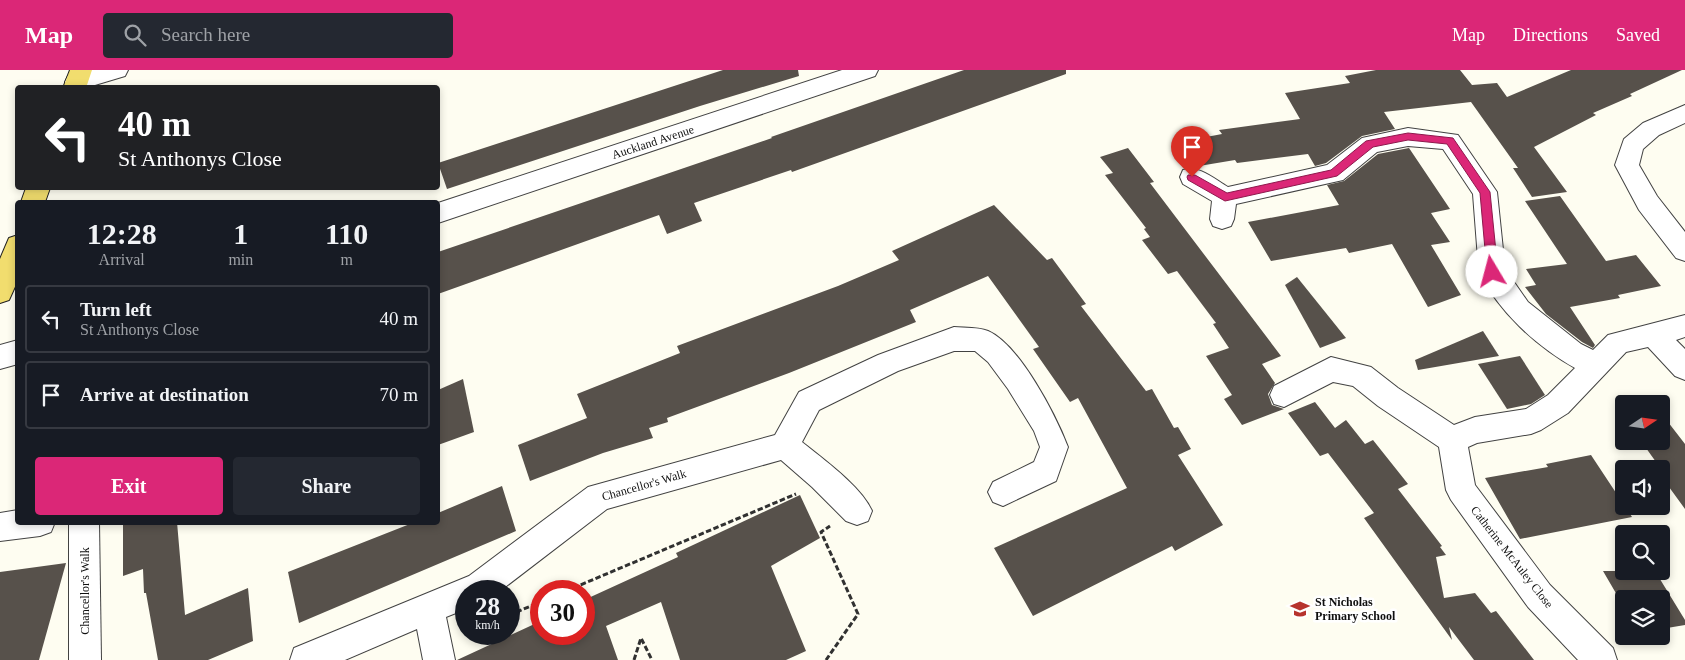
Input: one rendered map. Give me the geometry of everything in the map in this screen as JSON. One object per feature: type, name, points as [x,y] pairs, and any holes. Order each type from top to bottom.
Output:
[{"type":"main road","points":[[3,278],[15,252]]},
{"type":"street","points":[[77,80],[117,70]]},
{"type":"street","name":"Auckland Avenue","points":[[440,212],[863,71]]},
{"type":"street","points":[[1685,113],[1651,129],[1632,145],[1628,165],[1648,203],[1685,251]]},
{"type":"street","points":[[1192,177],[1224,208],[1334,173],[1370,144],[1408,137],[1455,134],[1485,192],[1492,272],[1519,310],[1570,352],[1595,365]]},
{"type":"street","points":[[1284,395],[1331,370],[1361,376],[1388,397],[1452,440],[1475,430],[1531,421],[1558,404],[1618,343],[1685,326]]},
{"type":"street","points":[[1653,334],[1685,368]]},
{"type":"street","points":[[847,517],[813,484],[785,446],[809,401],[888,363],[954,339],[981,340],[998,354],[1018,380],[1046,426],[1054,447],[1046,471],[1004,492]]},
{"type":"street","points":[[0,358],[15,353]]},
{"type":"street","name":"Catherine McAuley Close","points":[[1452,440],[1461,490],[1539,596],[1601,660]]},
{"type":"street","name":"Chancellor's Walk","points":[[490,580],[599,497],[785,446]]},
{"type":"street","points":[[0,527],[16,525]]},
{"type":"street","name":"Chancellor's Walk","points":[[84,525],[85,660]]},
{"type":"street","points":[[306,660],[455,598]]},
{"type":"street","points":[[428,609],[439,660]]},
{"type":"path","points":[[591,580],[813,484]]},
{"type":"path","points":[[826,660],[858,614],[821,532],[847,517]]},
{"type":"path","points":[[634,660],[641,638],[652,660]]},
{"type":"building","points":[[723,70],[798,70],[799,76],[700,106],[447,189],[440,169],[440,162]]},
{"type":"building","points":[[964,70],[1066,70],[1066,74],[792,172],[791,170],[694,203],[702,221],[667,234],[659,215],[440,293],[440,251]]},
{"type":"building","points":[[1376,70],[1460,70],[1472,85],[1497,83],[1507,97],[1571,70],[1682,70],[1630,94],[1632,96],[1593,113],[1596,115],[1534,147],[1567,192],[1532,197],[1513,168],[1518,168],[1471,102],[1384,112],[1395,129],[1362,136],[1326,163],[1315,166],[1308,154],[1237,163],[1235,160],[1193,167],[1180,142],[1222,134],[1219,130],[1300,119],[1285,93],[1350,83],[1345,76]]},
{"type":"building","points":[[1128,148],[1154,182],[1150,183],[1281,356],[1262,364],[1275,383],[1268,394],[1272,405],[1284,409],[1242,425],[1224,399],[1232,395],[1206,356],[1229,348],[1213,324],[1216,323],[1177,271],[1168,274],[1142,240],[1150,237],[1144,229],[1146,228],[1105,175],[1113,173],[1100,157]]},
{"type":"building","points":[[1409,148],[1450,209],[1431,213],[1450,242],[1431,245],[1461,295],[1428,307],[1392,244],[1349,253],[1346,248],[1271,261],[1248,222],[1339,205],[1327,185],[1344,181],[1378,154]]},
{"type":"building","points":[[1560,196],[1606,261],[1636,255],[1661,286],[1618,295],[1620,298],[1570,307],[1595,345],[1593,348],[1582,342],[1546,314],[1525,287],[1536,285],[1526,269],[1567,264],[1525,201]]},
{"type":"building","points":[[994,205],[1047,260],[1052,258],[1086,304],[1081,306],[1146,391],[1152,389],[1174,428],[1178,427],[1191,449],[1178,455],[1223,525],[1175,551],[1172,546],[1033,616],[994,548],[1127,488],[1078,398],[1070,402],[1033,349],[1039,347],[988,276],[910,310],[916,322],[789,373],[667,418],[668,422],[649,428],[653,438],[603,453],[530,481],[518,445],[587,418],[577,394],[680,353],[677,346],[838,286],[899,260],[892,251]]},
{"type":"building","points":[[1297,277],[1346,338],[1320,348],[1285,285]]},
{"type":"building","points":[[1483,331],[1499,356],[1418,370],[1415,360]]},
{"type":"building","points":[[1520,356],[1545,395],[1531,404],[1507,409],[1478,364]]},
{"type":"building","points":[[463,379],[474,432],[440,444],[440,389]]},
{"type":"building","points":[[1315,402],[1335,428],[1346,420],[1365,444],[1373,440],[1408,484],[1398,489],[1442,546],[1440,547],[1446,555],[1436,557],[1444,598],[1475,593],[1491,613],[1496,611],[1534,660],[1474,660],[1449,627],[1452,640],[1364,518],[1374,513],[1328,453],[1320,456],[1288,413]]},
{"type":"building","points":[[1670,425],[1685,444],[1685,509],[1670,488],[1670,460],[1655,460],[1647,450],[1670,450]]},
{"type":"building","points":[[1591,455],[1615,491],[1615,515],[1631,515],[1632,517],[1520,539],[1485,478],[1548,467],[1546,464]]},
{"type":"building","points":[[502,486],[516,531],[299,623],[288,572],[407,525],[440,525],[440,512]]},
{"type":"building","points":[[800,495],[820,538],[771,566],[806,651],[786,660],[680,660],[661,602],[606,626],[618,660],[457,660],[489,645],[520,645],[520,631],[530,626],[530,645],[595,645],[595,595],[678,557],[676,553]]},
{"type":"building","points":[[123,525],[177,525],[185,615],[248,588],[253,641],[208,660],[158,660],[146,593],[144,593],[143,569],[123,576]]},
{"type":"building","points":[[66,563],[39,660],[0,660],[0,572]]},
{"type":"building","points":[[1603,571],[1615,571],[1615,580],[1661,580],[1667,590],[1615,590],[1615,592]]},
{"type":"building","points":[[1670,596],[1685,620],[1685,625],[1670,628]]},
{"type":"place","name":"St Nicholas Primary School","points":[[1300,609]]},
{"type":"route","points":[[1192,177],[1225,197],[1334,173],[1370,144],[1408,137],[1450,141],[1485,192],[1492,272]]}]
